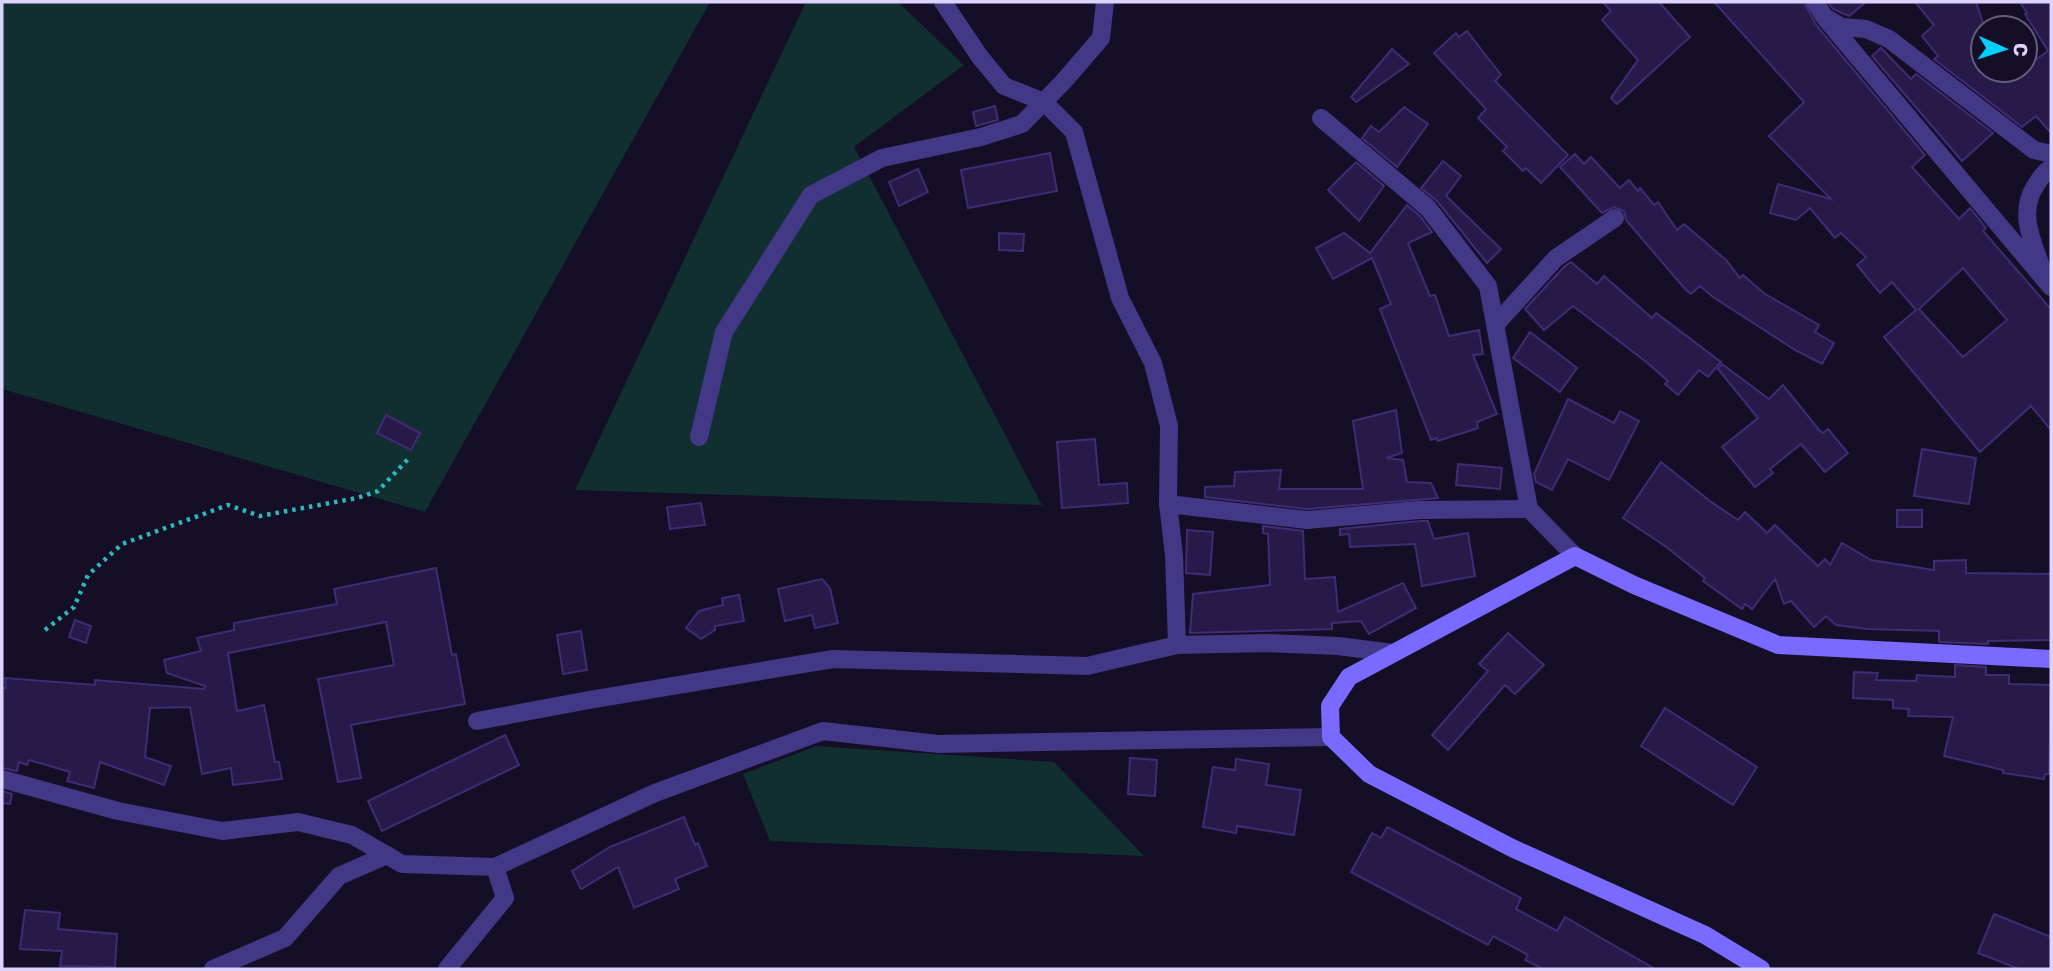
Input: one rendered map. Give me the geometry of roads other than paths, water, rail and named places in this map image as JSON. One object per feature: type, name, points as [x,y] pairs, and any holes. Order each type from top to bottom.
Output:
[{"type":"street","points":[[943,2],[980,57],[1004,86],[1044,102],[1074,132],[1120,298],[1153,363],[1169,426],[1168,504],[1174,555],[1177,645]]},
{"type":"street","points":[[699,437],[724,332],[811,195],[882,158],[981,137],[1022,124],[1101,38],[1105,2]]},
{"type":"street","points":[[1815,2],[1825,18],[2049,285]]},
{"type":"street","points":[[1825,18],[1842,26],[1866,29],[1889,39],[2034,150],[2051,154]]},
{"type":"street","points":[[1321,118],[1428,208],[1488,285],[1530,509],[1575,556],[1634,585],[1778,645],[2051,659]]},
{"type":"street","points":[[2049,285],[2025,217],[2030,196],[2044,172],[2051,167]]},
{"type":"street","points":[[1496,324],[1556,258],[1615,218]]},
{"type":"street","points":[[1168,504],[1307,520],[1419,510],[1530,509]]},
{"type":"street","points":[[1575,556],[1349,677],[1329,706],[1331,737],[1369,774],[1512,848],[1705,934],[1761,969]]},
{"type":"street","points":[[477,721],[833,659],[1087,666],[1177,645],[1338,646],[1393,653]]},
{"type":"street","points":[[2,779],[118,811],[222,831],[298,822],[352,835],[402,864],[495,867],[655,793],[823,731],[938,744],[1331,737]]},
{"type":"street","points":[[213,969],[285,937],[339,876],[387,855]]},
{"type":"street","points":[[447,969],[505,898],[495,867]]}]
